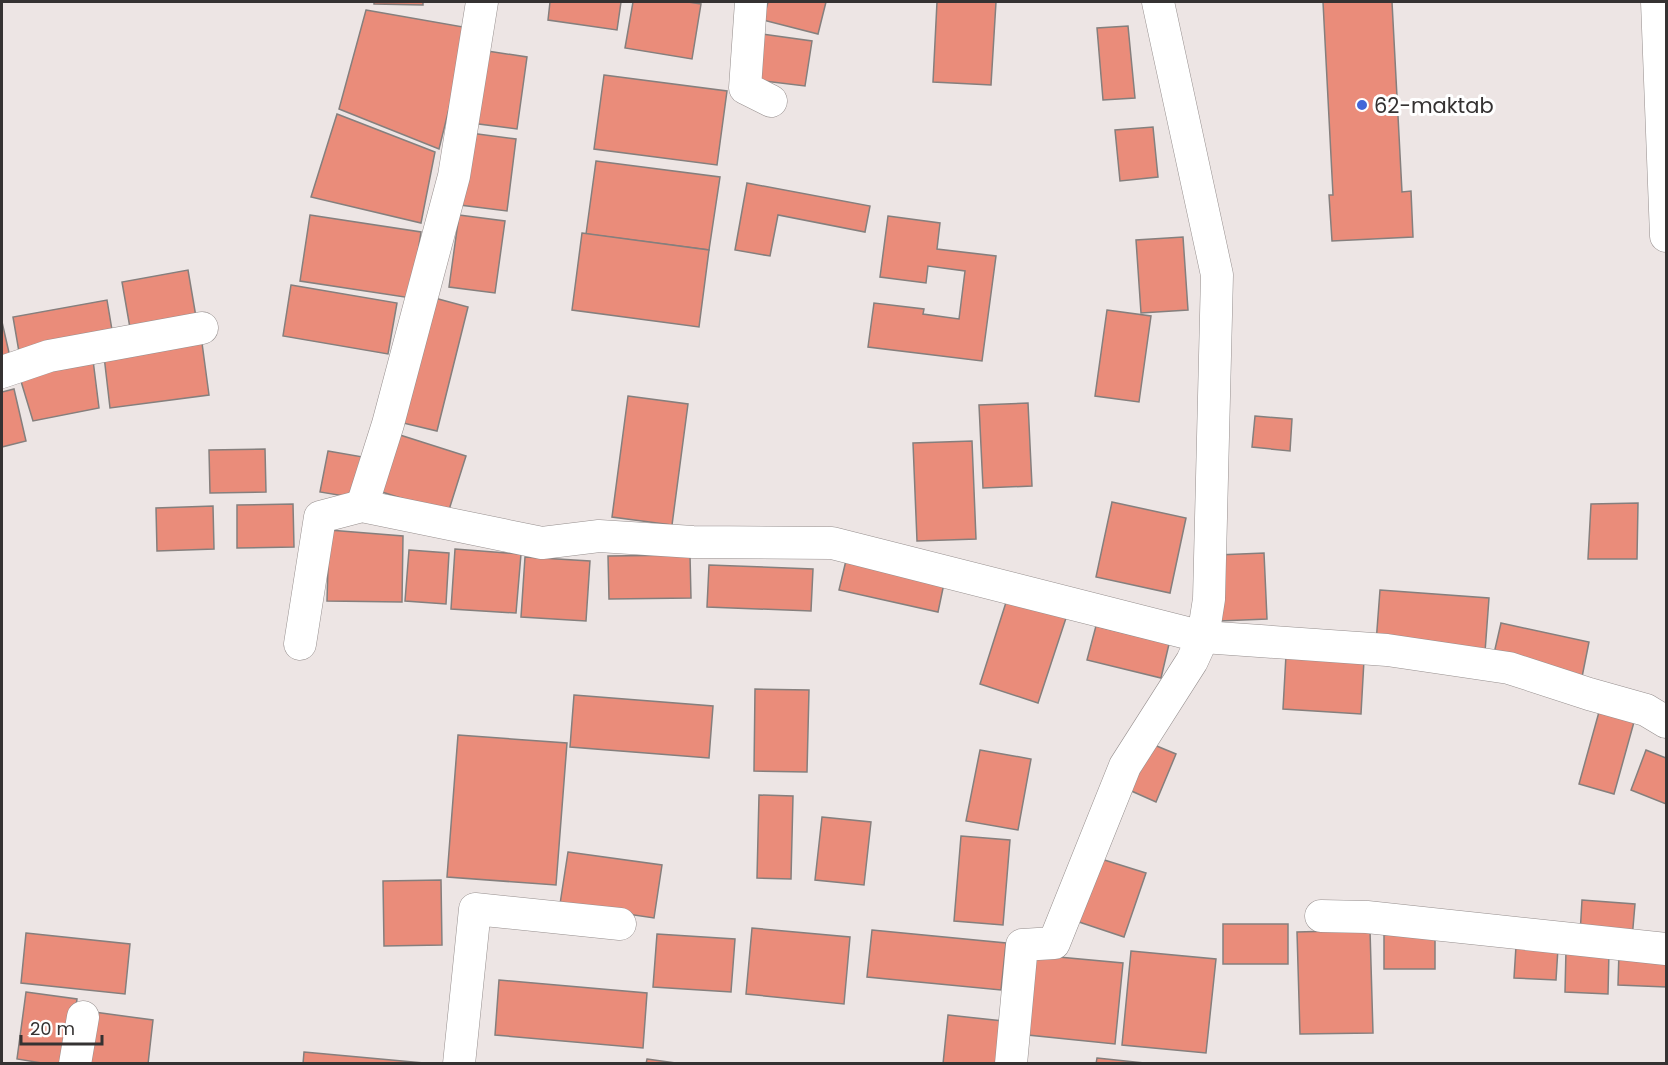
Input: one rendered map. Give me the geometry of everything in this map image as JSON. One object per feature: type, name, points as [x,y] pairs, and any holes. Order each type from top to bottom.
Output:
[{"type":"street","points":[[362,506],[388,424],[454,176],[482,2]]},
{"type":"street","points":[[751,2],[746,88],[771,101]]},
{"type":"street","points":[[1011,1064],[1022,945],[1054,943],[1125,766],[1192,661],[1203,637],[1209,599],[1216,275],[1158,2]]},
{"type":"street","points":[[1657,2],[1666,236]]},
{"type":"street","points":[[2,372],[49,356],[202,328]]},
{"type":"street","points":[[300,644],[321,517],[362,506],[542,543],[599,537],[693,542],[832,543],[1203,637],[1387,650],[1509,668],[1646,710],[1666,722]]},
{"type":"street","points":[[459,1064],[475,909],[620,924]]},
{"type":"street","points":[[1321,916],[1367,917],[1666,949]]},
{"type":"street","points":[[75,1064],[83,1017]]},
{"type":"building","points":[[374,2],[423,2],[423,5],[374,4]]},
{"type":"building","points":[[550,2],[621,2],[617,30],[548,20]]},
{"type":"building","points":[[633,2],[701,4],[692,59],[625,48]]},
{"type":"building","points":[[768,2],[826,2],[818,34],[763,20]]},
{"type":"building","points":[[937,2],[996,2],[991,85],[933,82]]},
{"type":"building","points":[[1323,2],[1392,2],[1402,192],[1411,191],[1413,237],[1332,241],[1329,195],[1333,195]]},
{"type":"building","points":[[366,10],[469,28],[439,149],[339,109]]},
{"type":"building","points":[[1128,26],[1135,98],[1103,100],[1097,28]]},
{"type":"building","points":[[762,34],[812,41],[805,86],[756,80]]},
{"type":"building","points":[[481,50],[527,57],[517,129],[471,123]]},
{"type":"building","points":[[604,75],[727,91],[717,165],[594,149]]},
{"type":"building","points":[[337,114],[435,152],[421,223],[311,197]]},
{"type":"building","points":[[1153,127],[1158,177],[1120,181],[1115,130]]},
{"type":"building","points":[[470,133],[516,139],[507,211],[460,205]]},
{"type":"building","points":[[596,161],[720,177],[709,250],[586,234]]},
{"type":"building","points":[[747,183],[870,206],[865,232],[778,215],[770,256],[735,250]]},
{"type":"building","points":[[310,215],[421,232],[411,298],[300,281]]},
{"type":"building","points":[[459,215],[505,221],[495,293],[449,287]]},
{"type":"building","points":[[888,216],[940,223],[937,249],[996,256],[982,361],[868,347],[874,303],[924,309],[923,314],[959,319],[965,271],[928,266],[926,283],[880,277]]},
{"type":"building","points":[[582,233],[709,250],[699,327],[572,310]]},
{"type":"building","points":[[1183,237],[1188,310],[1141,313],[1136,240]]},
{"type":"building","points":[[188,270],[196,317],[130,328],[122,282]]},
{"type":"building","points":[[291,285],[397,303],[388,354],[283,336]]},
{"type":"building","points":[[431,297],[468,307],[437,431],[399,422]]},
{"type":"building","points":[[107,300],[113,336],[19,352],[13,317]]},
{"type":"building","points":[[1107,310],[1151,316],[1139,402],[1095,396]]},
{"type":"building","points":[[2,322],[10,357],[2,360]]},
{"type":"building","points":[[202,343],[209,395],[110,408],[104,356]]},
{"type":"building","points":[[93,360],[99,408],[33,421],[20,378]]},
{"type":"building","points":[[14,389],[26,441],[2,447],[2,392]]},
{"type":"building","points":[[628,396],[688,404],[672,525],[612,517]]},
{"type":"building","points":[[1028,403],[1032,486],[983,488],[979,405]]},
{"type":"building","points":[[1255,416],[1292,419],[1290,451],[1252,447]]},
{"type":"building","points":[[400,435],[466,456],[448,513],[382,492]]},
{"type":"building","points":[[972,441],[976,539],[917,541],[913,443]]},
{"type":"building","points":[[265,449],[266,492],[210,493],[209,450]]},
{"type":"building","points":[[328,451],[363,457],[356,498],[320,492]]},
{"type":"building","points":[[1112,502],[1186,518],[1170,593],[1096,577]]},
{"type":"building","points":[[1638,503],[1637,559],[1588,559],[1591,504]]},
{"type":"building","points":[[293,504],[294,547],[237,548],[237,505]]},
{"type":"building","points":[[213,506],[214,549],[157,551],[156,508]]},
{"type":"building","points":[[329,530],[403,536],[402,602],[327,601]]},
{"type":"building","points":[[455,549],[521,554],[516,613],[451,609]]},
{"type":"building","points":[[409,550],[449,553],[446,604],[405,601]]},
{"type":"building","points":[[848,552],[946,574],[938,612],[839,590]]},
{"type":"building","points":[[1264,553],[1267,619],[1219,621],[1217,555]]},
{"type":"building","points":[[690,555],[691,598],[609,599],[608,556]]},
{"type":"building","points":[[525,557],[590,561],[586,621],[521,617]]},
{"type":"building","points":[[709,565],[813,569],[811,611],[707,607]]},
{"type":"building","points":[[1380,590],[1489,598],[1485,652],[1376,643]]},
{"type":"building","points":[[1009,593],[1068,612],[1038,703],[980,684]]},
{"type":"building","points":[[1501,623],[1589,642],[1582,677],[1493,658]]},
{"type":"building","points":[[1096,626],[1169,644],[1161,678],[1087,660]]},
{"type":"building","points":[[1286,655],[1364,660],[1361,714],[1283,709]]},
{"type":"building","points":[[755,689],[809,690],[807,772],[754,771]]},
{"type":"building","points":[[574,695],[713,706],[709,758],[570,747]]},
{"type":"building","points":[[1599,712],[1634,722],[1614,794],[1579,784]]},
{"type":"building","points":[[458,735],[567,743],[556,885],[447,877]]},
{"type":"building","points":[[1147,742],[1176,754],[1156,802],[1127,789]]},
{"type":"building","points":[[980,750],[1031,759],[1018,830],[966,821]]},
{"type":"building","points":[[1646,750],[1666,758],[1666,804],[1631,790]]},
{"type":"building","points":[[759,795],[793,796],[791,879],[757,878]]},
{"type":"building","points":[[822,817],[871,822],[864,885],[815,880]]},
{"type":"building","points":[[961,836],[1010,840],[1003,925],[954,921]]},
{"type":"building","points":[[568,852],[662,865],[654,918],[560,904]]},
{"type":"building","points":[[1098,858],[1146,873],[1124,937],[1076,921]]},
{"type":"building","points":[[441,880],[442,945],[384,946],[383,881]]},
{"type":"building","points":[[1582,900],[1635,904],[1632,939],[1580,935]]},
{"type":"building","points":[[1223,924],[1288,924],[1288,964],[1223,964]]},
{"type":"building","points":[[752,928],[850,937],[844,1004],[746,994]]},
{"type":"building","points":[[872,930],[1006,943],[1001,990],[867,977]]},
{"type":"building","points":[[1370,930],[1373,1033],[1300,1034],[1297,932]]},
{"type":"building","points":[[26,933],[130,944],[125,994],[21,983]]},
{"type":"building","points":[[657,934],[735,939],[731,992],[653,987]]},
{"type":"building","points":[[1384,935],[1435,935],[1435,969],[1384,969]]},
{"type":"building","points":[[1516,946],[1558,948],[1556,980],[1514,978]]},
{"type":"building","points":[[1566,950],[1609,951],[1608,994],[1565,992]]},
{"type":"building","points":[[1131,951],[1216,959],[1206,1053],[1122,1045]]},
{"type":"building","points":[[1619,952],[1666,954],[1666,987],[1618,985]]},
{"type":"building","points":[[1026,954],[1123,963],[1115,1044],[1018,1034]]},
{"type":"building","points":[[499,980],[647,993],[643,1048],[495,1035]]},
{"type":"building","points":[[26,992],[77,999],[68,1064],[48,1064],[17,1059]]},
{"type":"building","points":[[94,1012],[153,1020],[148,1064],[88,1064]]},
{"type":"building","points":[[948,1015],[1003,1021],[999,1064],[943,1064]]},
{"type":"building","points":[[304,1052],[435,1064],[303,1064]]},
{"type":"building","points":[[1097,1058],[1154,1064],[1096,1064]]},
{"type":"building","points":[[647,1059],[683,1064],[646,1064]]},
{"type":"place","name":"62-maktab","points":[[1362,105]]}]
